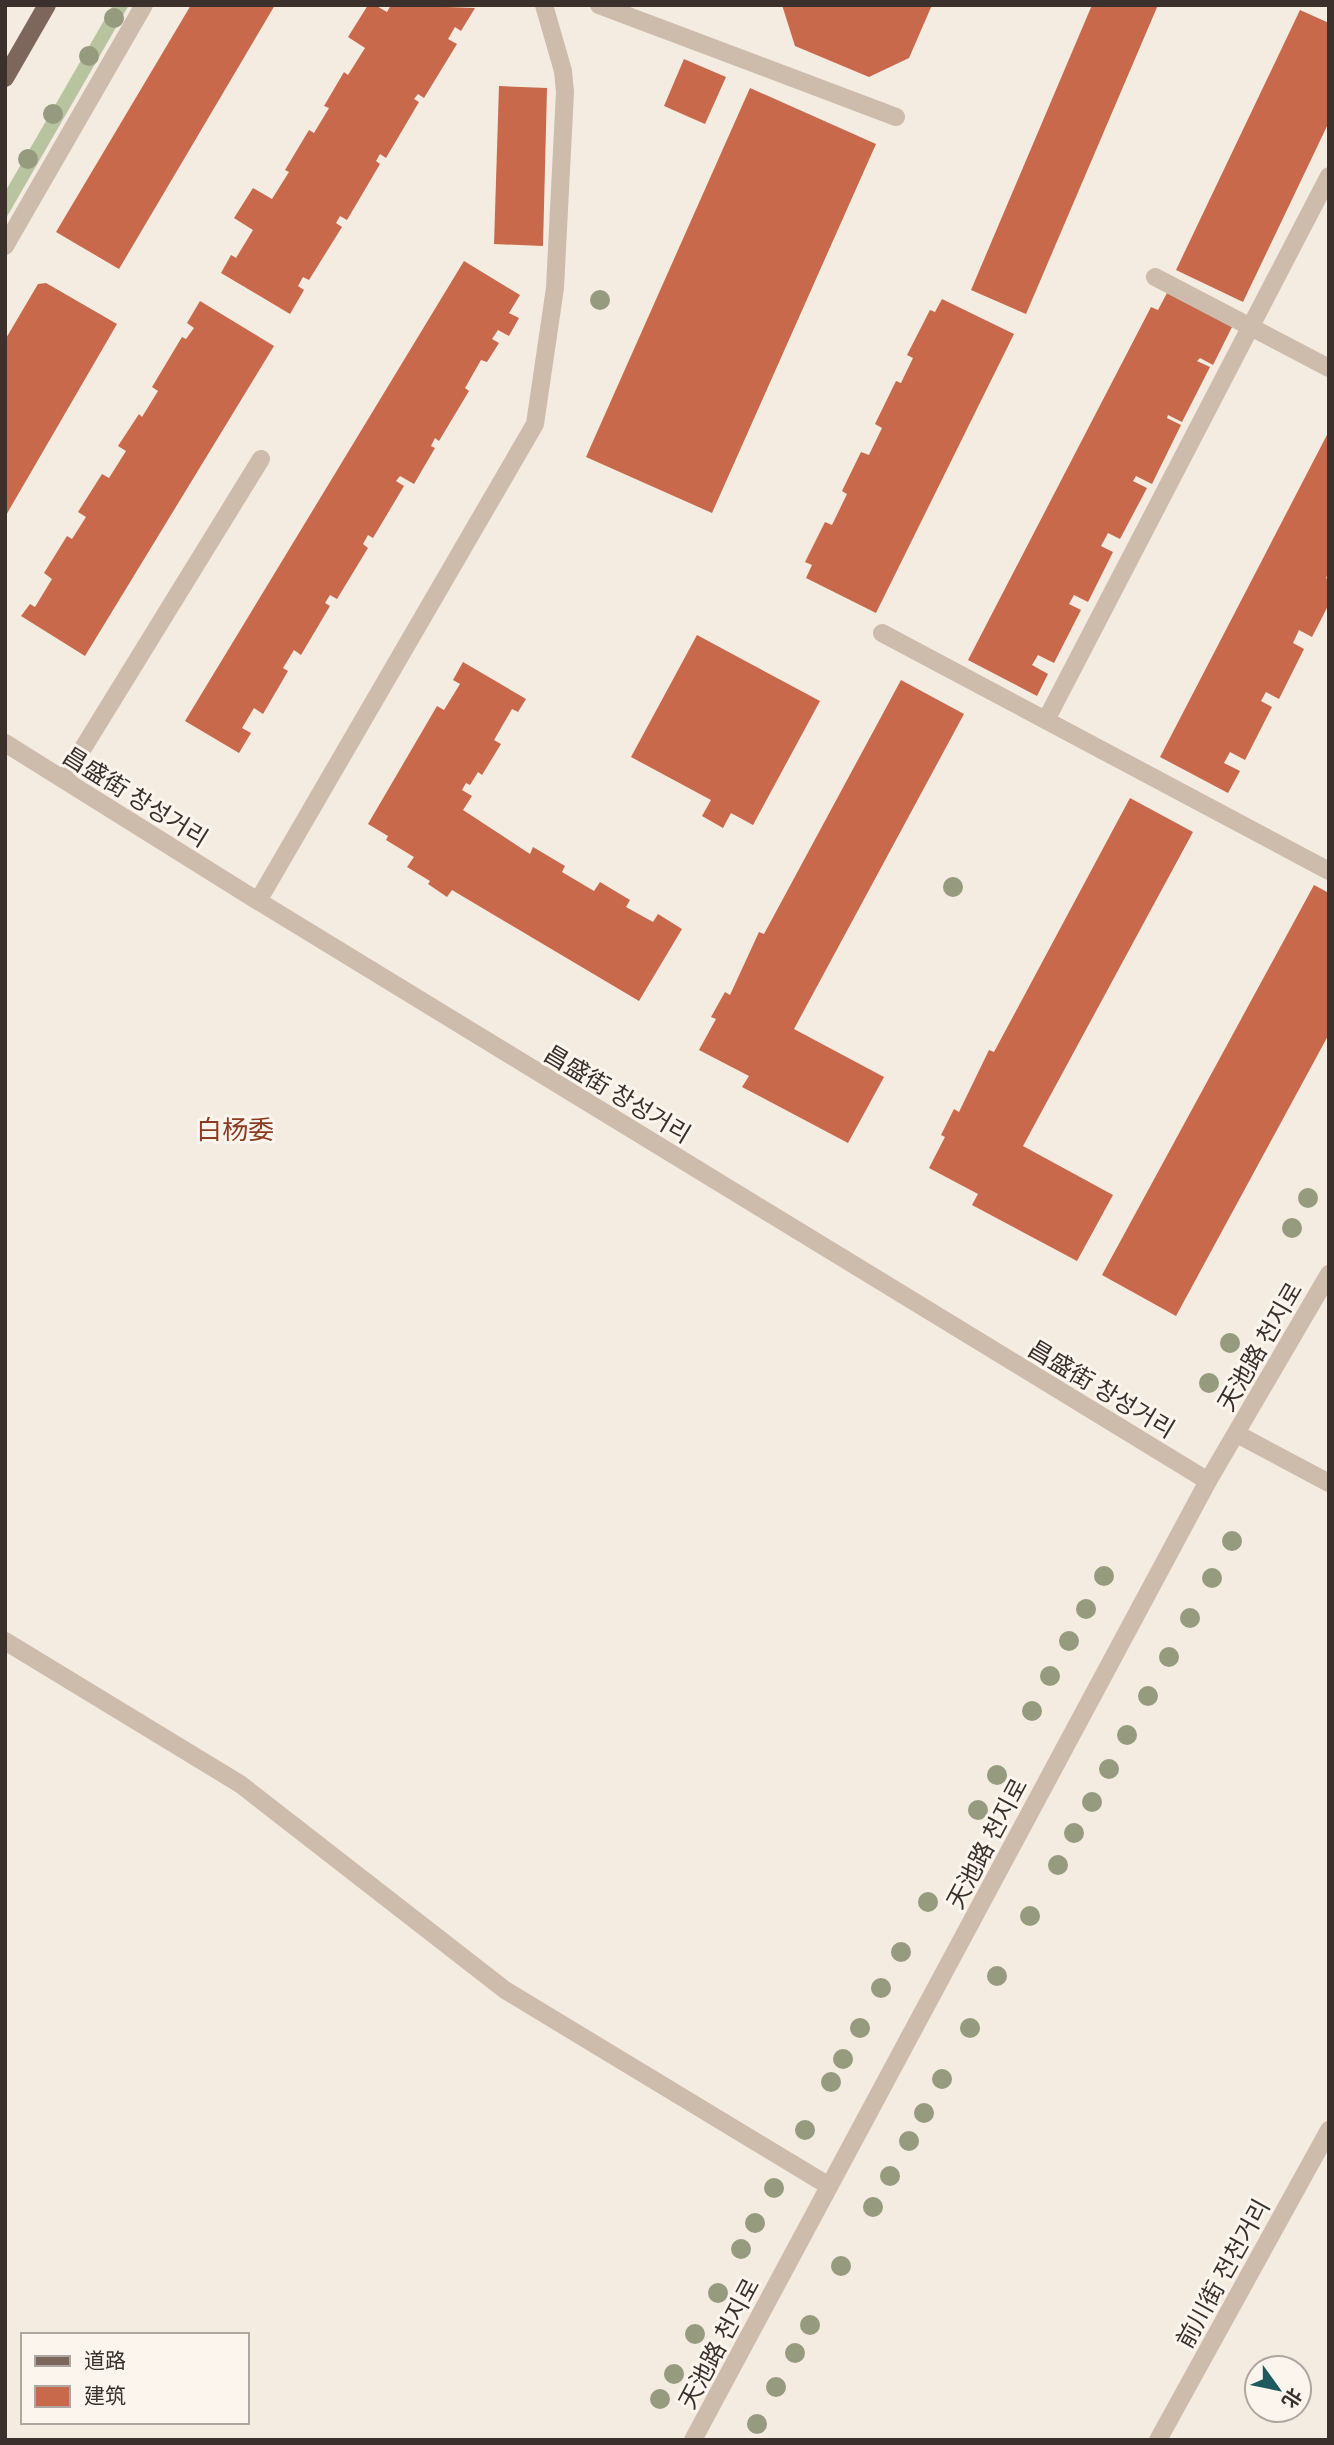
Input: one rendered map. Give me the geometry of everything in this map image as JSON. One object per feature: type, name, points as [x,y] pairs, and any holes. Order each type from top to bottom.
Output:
[{"type":"main road","points":[[5,78],[47,5]]},
{"type":"street","points":[[5,246],[144,5]]},
{"type":"street","points":[[258,901],[536,424],[555,288],[565,92],[563,71],[544,5]]},
{"type":"street","points":[[599,5],[896,117]]},
{"type":"street","points":[[1046,720],[1329,176]]},
{"type":"street","points":[[1155,277],[1329,368]]},
{"type":"street","points":[[64,779],[261,459]]},
{"type":"street","points":[[882,633],[1329,871]]},
{"type":"street","name":"昌盛街 창성거리","points":[[5,743],[258,901],[1208,1481]]},
{"type":"street","name":"天池路 천지로","points":[[693,2440],[1208,1481],[1329,1273]]},
{"type":"street","points":[[1237,1434],[1329,1483]]},
{"type":"street","points":[[5,1642],[240,1784],[505,1990],[830,2186]]},
{"type":"street","name":"前川街 전천거리","points":[[1158,2440],[1329,2130]]},
{"type":"green space","points":[[113,5],[129,5],[5,220],[5,192]]},
{"type":"building","points":[[191,5],[275,5],[119,269],[56,232]]},
{"type":"building","points":[[368,5],[375,5],[387,12],[391,5],[475,8],[461,31],[455,27],[448,39],[457,44],[424,98],[418,94],[414,99],[419,102],[386,158],[380,154],[376,161],[380,164],[347,220],[340,216],[336,223],[342,227],[309,280],[303,277],[298,286],[304,290],[290,314],[221,273],[231,255],[236,258],[253,230],[234,218],[253,188],[272,199],[289,172],[285,170],[309,130],[314,133],[329,108],[324,106],[344,72],[348,75],[365,48],[348,37]]},
{"type":"building","points":[[782,5],[932,5],[909,58],[869,77],[795,46]]},
{"type":"building","points":[[1092,5],[1158,5],[1026,314],[971,290]]},
{"type":"building","points":[[1300,10],[1329,23],[1329,122],[1243,302],[1176,270]]},
{"type":"building","points":[[684,59],[726,77],[705,124],[664,106]]},
{"type":"building","points":[[499,86],[547,88],[543,246],[494,244]]},
{"type":"building","points":[[750,88],[876,144],[712,513],[586,457]]},
{"type":"building","points":[[464,261],[520,295],[509,313],[519,318],[509,336],[498,330],[492,339],[499,343],[487,362],[481,360],[465,388],[469,391],[439,441],[435,438],[431,446],[435,448],[414,484],[400,476],[396,481],[404,486],[373,538],[368,535],[363,544],[368,548],[337,599],[330,595],[325,603],[330,606],[301,655],[294,650],[283,668],[288,671],[263,714],[254,708],[242,728],[251,733],[239,753],[185,721]]},
{"type":"building","points":[[46,283],[117,324],[5,517],[5,340],[38,284]]},
{"type":"building","points":[[1167,293],[1232,327],[1213,365],[1200,358],[1197,361],[1210,367],[1182,422],[1168,415],[1167,418],[1181,425],[1152,484],[1136,476],[1133,481],[1147,488],[1120,539],[1108,533],[1101,546],[1113,552],[1088,602],[1074,595],[1069,604],[1081,610],[1054,663],[1038,655],[1032,665],[1048,674],[1037,696],[968,660],[1151,307],[1158,310]]},
{"type":"building","points":[[942,299],[1014,334],[876,613],[806,578],[812,565],[805,562],[825,522],[832,525],[847,494],[842,491],[861,452],[869,455],[882,428],[875,424],[896,381],[901,383],[913,358],[907,355],[930,310],[935,312]]},
{"type":"building","points":[[200,301],[274,346],[85,656],[21,616],[30,604],[35,607],[52,579],[44,573],[67,536],[72,539],[86,517],[78,512],[102,474],[109,478],[126,451],[118,446],[139,414],[142,417],[158,391],[152,387],[182,337],[186,339],[194,328],[187,323]]},
{"type":"building","points":[[1329,431],[1329,572],[1326,578],[1329,580],[1329,604],[1312,637],[1299,630],[1293,643],[1304,649],[1279,699],[1266,692],[1261,701],[1272,707],[1245,760],[1230,752],[1224,763],[1240,771],[1228,793],[1160,757]]},
{"type":"building","points":[[697,635],[820,701],[753,825],[731,813],[723,828],[702,816],[711,800],[631,757]]},
{"type":"building","points":[[463,662],[526,699],[518,712],[512,709],[494,740],[501,744],[482,775],[478,772],[470,785],[466,783],[462,790],[472,796],[463,810],[530,854],[533,847],[565,866],[562,872],[594,891],[600,882],[630,900],[626,907],[653,922],[658,914],[682,929],[639,1001],[452,890],[447,897],[428,884],[430,881],[407,867],[414,857],[386,840],[388,836],[368,824],[437,706],[444,710],[460,684],[453,680]]},
{"type":"building","points":[[901,680],[964,714],[794,1029],[884,1077],[848,1143],[742,1087],[749,1076],[699,1050],[716,1019],[711,1017],[725,992],[730,995],[759,932],[764,934]]},
{"type":"building","points":[[1130,798],[1193,832],[1023,1146],[1113,1195],[1077,1261],[972,1205],[978,1194],[929,1168],[945,1137],[941,1135],[954,1109],[959,1112],[989,1050],[994,1052]]},
{"type":"building","points":[[1314,885],[1329,893],[1329,1034],[1176,1316],[1102,1275]]},
{"type":"district","name":"白杨委","points":[[235,1128]]}]
